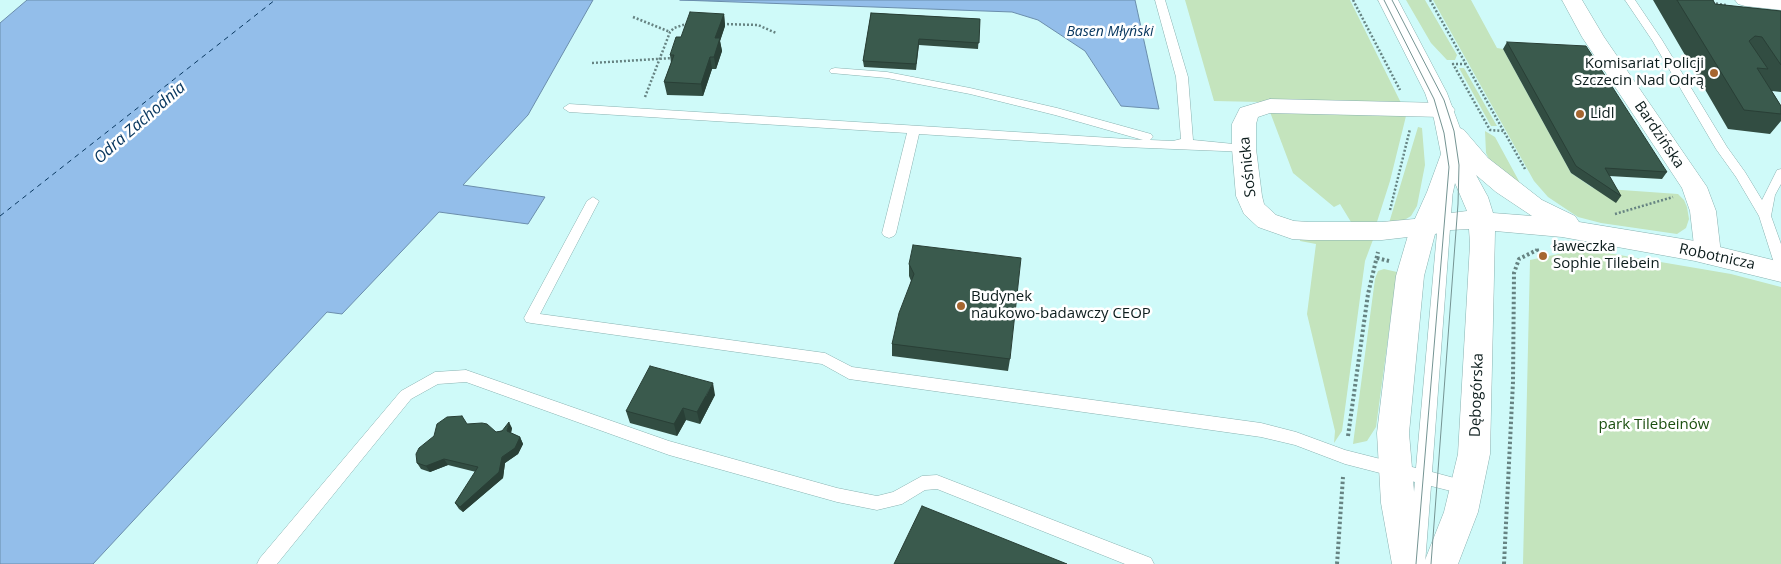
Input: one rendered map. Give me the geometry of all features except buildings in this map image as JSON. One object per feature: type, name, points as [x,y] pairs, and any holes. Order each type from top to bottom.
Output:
[{"type":"street","name":"Dębogórska","points":[[1388,0],[1433,86],[1443,110],[1451,160],[1475,197],[1480,221],[1482,271],[1474,454],[1461,512],[1441,564]]},
{"type":"street","name":"Bardzińska","points":[[1572,0],[1594,37],[1696,191],[1703,211],[1708,254]]},
{"type":"street","points":[[1745,0],[1781,4]]},
{"type":"street","name":"Sośnicka","points":[[1435,225],[1382,231],[1292,230],[1267,221],[1253,208],[1249,196],[1244,149],[1245,118],[1248,113],[1260,108],[1279,106],[1443,110]]},
{"type":"street","name":"Robotnicza","points":[[1443,110],[1454,131],[1472,156],[1504,186],[1533,206],[1578,227],[1653,244]]},
{"type":"street","points":[[1409,564],[1398,503],[1393,432],[1410,276],[1435,225],[1451,160]]},
{"type":"street","name":"Robotnicza","points":[[1480,221],[1510,233],[1532,236],[1584,236],[1653,244]]},
{"type":"street","name":"Robotnicza","points":[[1480,221],[1562,228],[1708,254],[1781,272]]},
{"type":"street","points":[[1435,225],[1480,221]]},
{"type":"street","name":"Robotnicza","points":[[1482,271],[1486,258],[1497,247],[1515,239],[1532,236]]},
{"type":"lane","points":[[1160,0],[1182,77],[1187,144]]},
{"type":"lane","points":[[1630,0],[1657,40],[1722,149],[1741,175],[1765,216],[1781,263]]},
{"type":"lane","points":[[835,72],[887,75],[970,91],[1057,112],[1127,133],[1187,144]]},
{"type":"lane","points":[[569,108],[1124,143],[1187,144],[1244,149]]},
{"type":"lane","points":[[889,234],[914,130]]},
{"type":"lane","points":[[1741,175],[1759,184],[1778,177]]},
{"type":"lane","points":[[1765,216],[1766,204],[1778,177]]},
{"type":"lane","points":[[593,201],[531,318],[824,359],[849,373],[1261,430],[1296,439],[1345,457],[1467,488]]},
{"type":"lane","points":[[1416,564],[1424,477],[1435,225]]},
{"type":"lane","points":[[266,564],[406,395],[435,378],[466,376],[669,448],[837,495],[877,503],[896,498],[922,483],[938,482],[1145,564]]},
{"type":"path","points":[[1348,436],[1368,294],[1382,231],[1392,205],[1408,136],[1410,108],[1353,0]]},
{"type":"path","points":[[1430,0],[1528,174]]},
{"type":"path","points":[[633,17],[670,32]]},
{"type":"path","points":[[639,112],[670,32],[682,24],[690,23]]},
{"type":"path","points":[[719,24],[758,25],[776,32]]},
{"type":"path","points":[[592,63],[661,57],[676,58]]},
{"type":"path","points":[[1466,64],[1453,64],[1490,130],[1503,131]]},
{"type":"path","points":[[1611,215],[1696,191]]},
{"type":"path","points":[[1504,564],[1513,382],[1513,292]]},
{"type":"path","points":[[1337,564],[1344,474]]},
{"type":"green space","points":[[1185,0],[1350,0],[1402,105],[1214,101]]},
{"type":"green space","points":[[1406,0],[1425,0],[1457,55],[1455,60],[1447,60],[1431,43]]},
{"type":"green space","points":[[1433,0],[1471,0],[1497,48],[1503,49],[1571,173],[1593,188],[1678,194],[1684,200],[1687,207],[1689,219],[1686,228],[1677,234],[1601,223],[1578,217],[1548,197],[1534,181]]},
{"type":"green space","points":[[1459,68],[1464,68],[1497,126],[1491,126]]},
{"type":"green space","points":[[1270,112],[1406,116],[1390,181],[1376,225],[1354,227],[1340,204],[1334,207],[1293,173]]},
{"type":"green space","points":[[1418,127],[1422,128],[1425,165],[1417,206],[1411,216],[1401,222],[1389,223]]},
{"type":"green space","points":[[1485,131],[1495,137],[1526,194],[1491,163],[1486,153]]},
{"type":"green space","points":[[1299,235],[1374,237],[1365,261],[1342,431],[1334,443],[1335,431],[1307,314],[1316,244],[1300,241]]},
{"type":"green space","name":"park Tilebeinów","points":[[1596,251],[1731,274],[1781,287],[1781,564],[1523,564],[1530,260],[1563,253]]},
{"type":"green space","points":[[1384,269],[1397,272],[1376,427],[1367,441],[1353,444],[1375,279],[1378,271]]},
{"type":"water","name":"Odra Zachodnia","points":[[27,0],[593,0],[528,115],[463,185],[545,197],[528,224],[439,212],[342,314],[327,312],[93,564],[0,564],[0,23]]},
{"type":"water","name":"Basen Młyński","points":[[680,0],[1135,0],[1159,109],[1121,106],[1085,51],[1038,20],[1012,12]]},
{"type":"ferry route","points":[[0,216],[275,0]]},
{"type":"tram line","points":[[1384,0],[1434,99],[1444,133],[1449,167],[1416,564]]},
{"type":"tram line","points":[[1392,0],[1444,100],[1454,131],[1459,165],[1458,204],[1431,564]]},
{"type":"place","name":"Komisariat Policji Szczecin Nad Odrą","points":[[1714,73]]},
{"type":"place","name":"Lidl","points":[[1580,114]]},
{"type":"place","name":"ławeczka Sophie Tilebein","points":[[1543,256]]},
{"type":"place","name":"Budynek naukowo-badawczy CEOP","points":[[961,306]]}]
